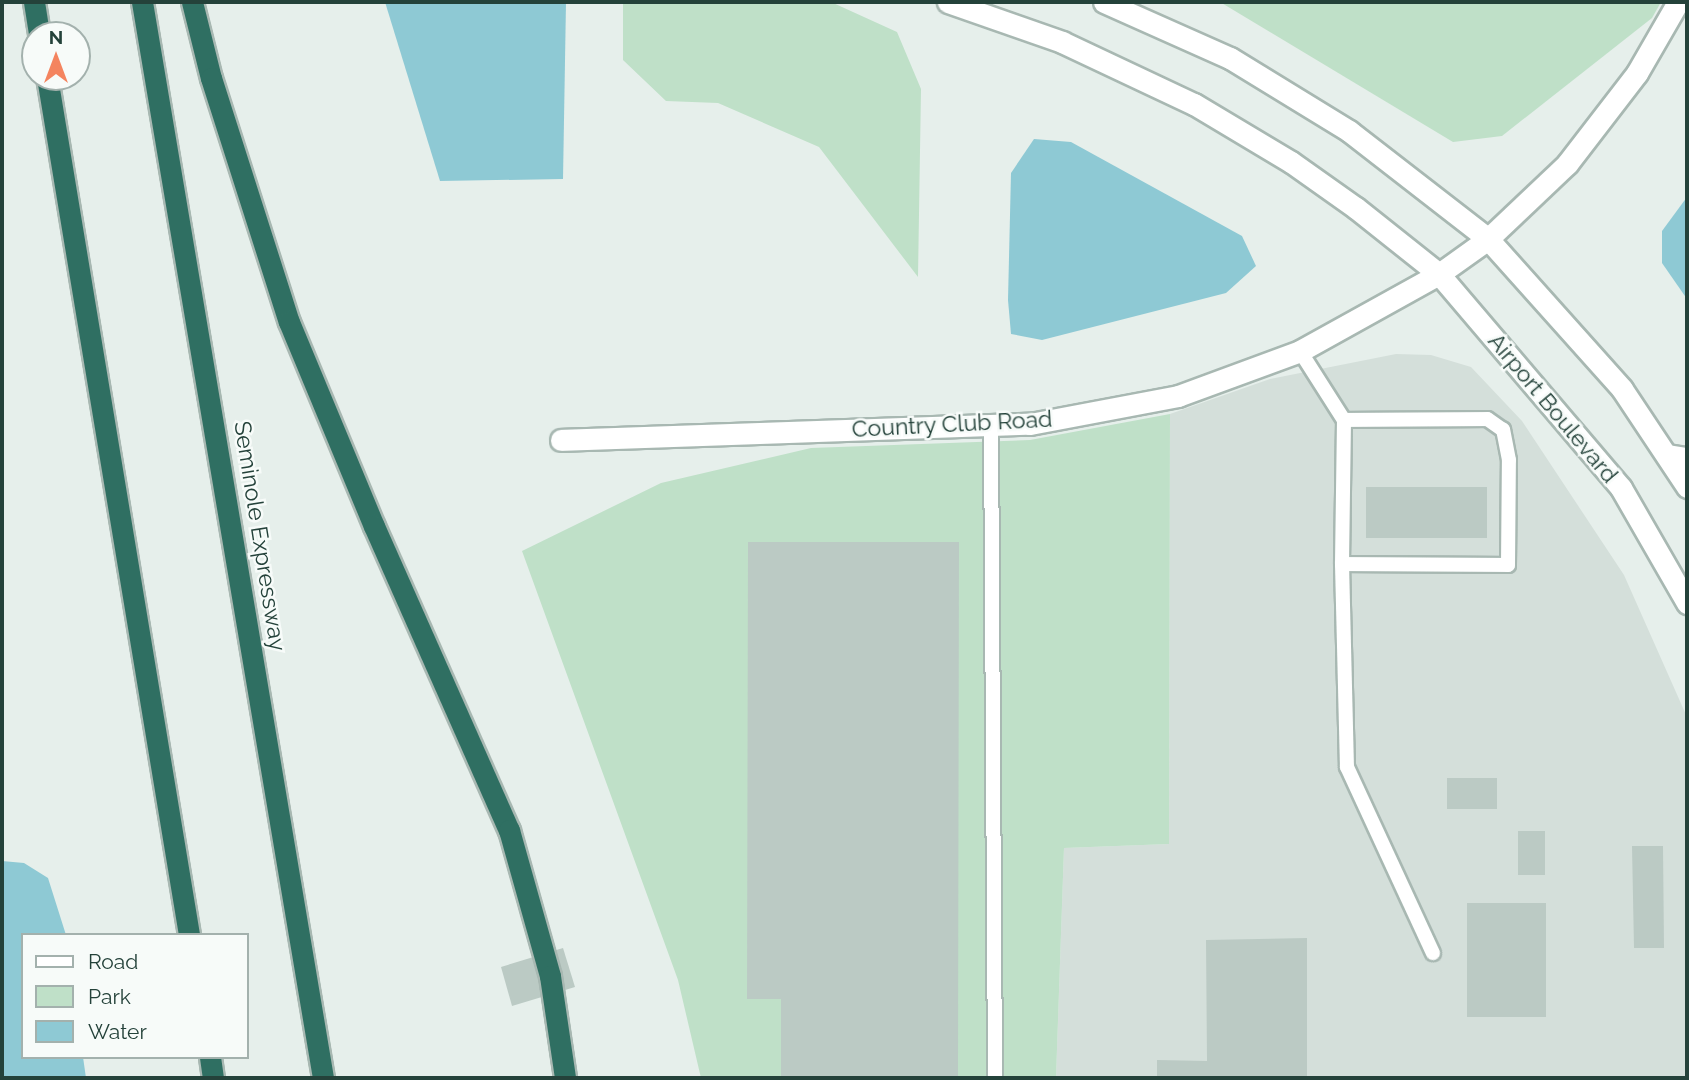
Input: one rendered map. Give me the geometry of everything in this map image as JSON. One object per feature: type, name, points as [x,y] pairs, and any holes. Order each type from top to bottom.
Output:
[{"type":"highway","points":[[34,2],[37,21]]},
{"type":"highway","name":"Seminole Expressway","points":[[142,2],[194,296],[323,1078]]},
{"type":"highway","points":[[192,2],[211,78],[289,322],[374,526],[509,830],[550,976],[565,1078]]},
{"type":"highway","points":[[49,91],[189,933]]},
{"type":"highway","points":[[210,1059],[213,1078]]},
{"type":"main road","name":"Airport Boulevard","points":[[948,2],[1062,42],[1194,104],[1302,170],[1356,208],[1439,274],[1621,488],[1687,603]]},
{"type":"main road","points":[[1104,2],[1230,58],[1349,131],[1488,239],[1622,389],[1677,456],[1687,487]]},
{"type":"main road","points":[[1439,274],[1488,239],[1567,164],[1637,73],[1678,2]]},
{"type":"main road","name":"Country Club Road","points":[[561,440],[1030,424],[1178,396],[1300,351],[1439,274]]},
{"type":"lane","points":[[1300,351],[1344,420],[1342,564],[1348,767],[1433,953]]},
{"type":"lane","points":[[1342,564],[1508,565],[1509,460],[1503,430],[1487,419],[1344,420]]},
{"type":"lane","points":[[991,425],[995,1078]]},
{"type":"shaded area","points":[[1396,354],[1431,355],[1471,367],[1522,421],[1624,575],[1687,717],[1687,1078],[1056,1078],[1064,848],[1169,844],[1170,414],[1270,379]]},
{"type":"green space","points":[[623,2],[831,2],[897,32],[921,89],[918,277],[819,147],[718,103],[666,101],[623,60]]},
{"type":"green space","points":[[1220,2],[1661,2],[1652,18],[1502,136],[1453,142]]},
{"type":"green space","points":[[1170,414],[1169,844],[1064,848],[1056,1078],[701,1078],[678,980],[522,551],[661,483],[811,448],[1030,440]]},
{"type":"water","points":[[385,2],[566,2],[563,179],[440,181]]},
{"type":"water","points":[[1034,139],[1071,142],[1242,236],[1256,266],[1226,293],[1042,340],[1011,334],[1008,300],[1011,173]]},
{"type":"water","points":[[1687,197],[1687,299],[1662,263],[1662,231]]},
{"type":"water","points":[[2,861],[24,863],[48,878],[65,933],[21,933],[21,1059],[83,1059],[86,1078],[2,1078]]},
{"type":"building","points":[[1366,487],[1487,487],[1487,538],[1366,538]]},
{"type":"building","points":[[748,542],[959,542],[958,1078],[781,1078],[781,999],[747,999]]},
{"type":"building","points":[[1447,778],[1497,778],[1497,809],[1447,809]]},
{"type":"building","points":[[1518,831],[1545,831],[1545,875],[1518,875]]},
{"type":"building","points":[[1632,846],[1663,846],[1664,948],[1634,948]]},
{"type":"building","points":[[1467,903],[1546,903],[1546,1017],[1467,1017]]},
{"type":"building","points":[[1307,938],[1307,1078],[1157,1078],[1157,1060],[1207,1061],[1206,940]]},
{"type":"building","points":[[563,948],[575,987],[512,1006],[501,967]]}]
